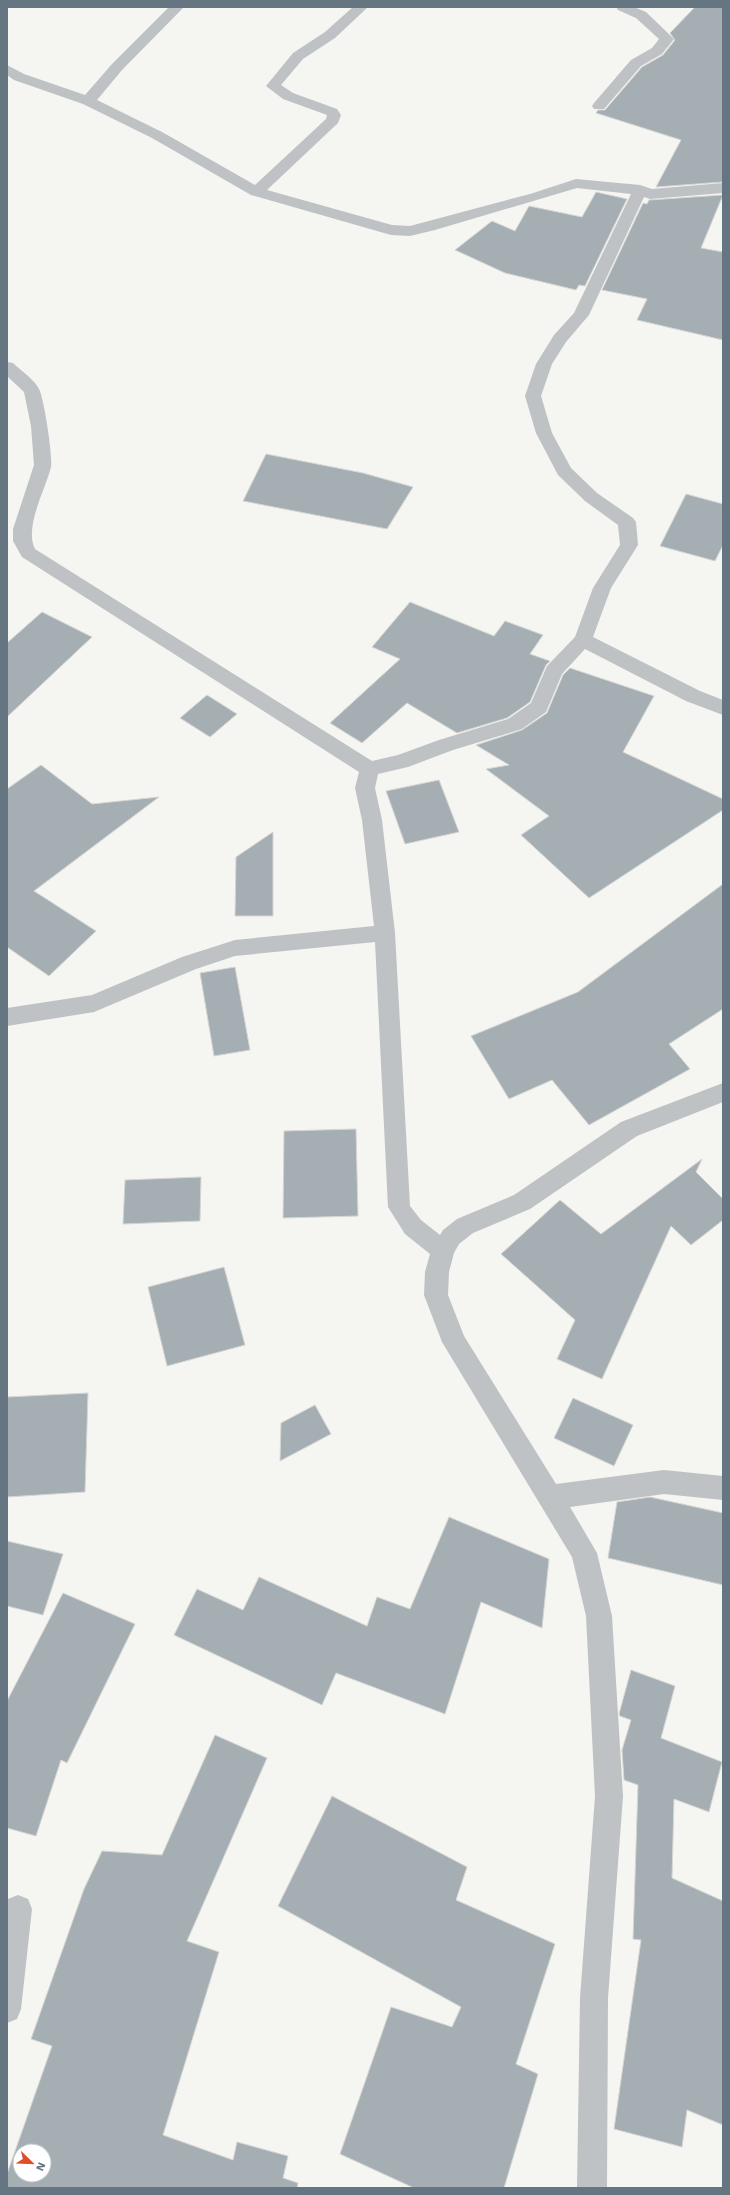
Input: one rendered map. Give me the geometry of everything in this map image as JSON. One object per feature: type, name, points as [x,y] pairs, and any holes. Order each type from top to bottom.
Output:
[{"type":"street","points":[[88,101],[117,67],[177,7]]},
{"type":"street","points":[[256,192],[333,120],[334,115],[332,112],[288,96],[273,86],[298,56],[330,35],[361,7]]},
{"type":"street","points":[[600,106],[636,63],[657,51],[667,39],[641,15],[623,7]]},
{"type":"street","points":[[11,76],[88,101],[157,135],[256,192],[368,225],[391,230],[410,231],[536,198],[576,183],[640,190],[650,194],[723,188]]},
{"type":"street","points":[[7,367],[32,390],[39,426],[44,465],[22,529],[22,541],[28,552],[369,769],[402,762],[446,745],[515,724],[539,707],[554,671],[583,640],[602,588],[629,546],[627,522],[591,497],[564,471],[544,433],[533,396],[544,364],[560,339],[580,314],[640,190]]},
{"type":"street","points":[[583,640],[692,696],[723,708]]},
{"type":"street","points":[[369,769],[365,788],[372,820],[385,933],[398,1207],[406,1222],[419,1234],[443,1250]]},
{"type":"street","points":[[7,1017],[94,1003],[189,963],[235,948],[385,933]]},
{"type":"street","points":[[592,2188],[594,1998],[609,1796],[599,1616],[584,1553],[551,1497],[454,1342],[436,1295],[437,1272],[443,1250],[451,1237],[465,1226],[522,1202],[629,1129],[723,1092]]},
{"type":"street","points":[[551,1497],[664,1482],[723,1488]]},
{"type":"street","points":[[7,2009],[18,1909]]},
{"type":"building","points":[[695,7],[723,7],[723,182],[656,187],[681,140],[596,113],[598,110],[605,110],[642,67],[663,55],[675,40],[670,33]]},
{"type":"building","points":[[596,192],[627,199],[585,286],[579,285],[576,290],[505,273],[455,250],[492,221],[515,231],[529,206],[582,217]]},
{"type":"building","points":[[723,195],[701,248],[723,252],[723,340],[637,320],[647,299],[602,290],[643,203],[647,204],[649,200]]},
{"type":"building","points":[[266,454],[363,473],[413,487],[387,529],[243,501]]},
{"type":"building","points":[[686,494],[723,504],[723,545],[715,561],[660,546]]},
{"type":"building","points":[[410,602],[494,636],[505,621],[543,635],[530,654],[550,661],[546,665],[530,702],[507,718],[457,733],[407,703],[362,743],[330,723],[400,659],[372,647]]},
{"type":"building","points":[[42,612],[92,637],[7,717],[7,643]]},
{"type":"building","points":[[570,668],[654,696],[623,752],[723,799],[723,810],[589,898],[521,835],[549,816],[486,769],[509,765],[476,745],[522,730],[547,713],[563,675]]},
{"type":"building","points":[[207,695],[237,714],[210,737],[180,718]]},
{"type":"building","points":[[41,765],[92,804],[159,797],[34,891],[96,931],[49,976],[7,947],[7,789]]},
{"type":"building","points":[[439,780],[459,832],[405,844],[386,791]]},
{"type":"building","points":[[273,832],[273,916],[235,916],[236,857]]},
{"type":"building","points":[[723,884],[723,1009],[669,1044],[690,1069],[589,1125],[552,1080],[509,1099],[471,1036],[578,992]]},
{"type":"building","points":[[235,967],[250,1050],[214,1056],[200,973]]},
{"type":"building","points":[[356,1129],[358,1216],[283,1218],[284,1131]]},
{"type":"building","points":[[702,1159],[696,1172],[723,1199],[723,1220],[691,1245],[671,1226],[602,1379],[557,1359],[575,1320],[501,1254],[560,1200],[601,1234]]},
{"type":"building","points":[[201,1177],[200,1221],[123,1224],[125,1180]]},
{"type":"building","points":[[224,1267],[245,1345],[167,1366],[148,1287]]},
{"type":"building","points":[[88,1393],[85,1492],[7,1497],[7,1397]]},
{"type":"building","points":[[573,1398],[633,1425],[614,1466],[554,1438]]},
{"type":"building","points":[[315,1405],[331,1434],[280,1461],[281,1423]]},
{"type":"building","points":[[650,1497],[723,1513],[723,1585],[608,1558],[617,1502]]},
{"type":"building","points":[[449,1517],[549,1559],[542,1628],[481,1602],[445,1714],[336,1673],[322,1705],[174,1635],[197,1589],[243,1610],[259,1577],[367,1626],[377,1597],[410,1609]]},
{"type":"building","points":[[7,1541],[63,1554],[43,1615],[7,1606]]},
{"type":"building","points":[[63,1593],[135,1624],[67,1763],[61,1760],[36,1836],[7,1828],[7,1701]]},
{"type":"building","points":[[631,1670],[675,1686],[661,1738],[722,1762],[709,1812],[674,1799],[672,1878],[723,1901],[723,2125],[687,2110],[682,2147],[614,2129],[641,1940],[633,1939],[638,1785],[624,1780],[622,1750],[631,1720],[620,1716],[619,1714]]},
{"type":"building","points":[[215,1735],[267,1758],[187,1941],[219,1952],[163,2135],[233,2160],[237,2142],[288,2156],[283,2178],[298,2183],[297,2188],[7,2188],[7,2174],[12,2160],[12,2183],[52,2183],[52,2143],[18,2143],[52,2046],[31,2039],[84,1889],[102,1851],[162,1855]]},
{"type":"building","points":[[332,1796],[467,1867],[456,1900],[555,1944],[516,2064],[538,2074],[504,2188],[414,2188],[340,2154],[391,2007],[452,2027],[461,2007],[278,1906]]}]
